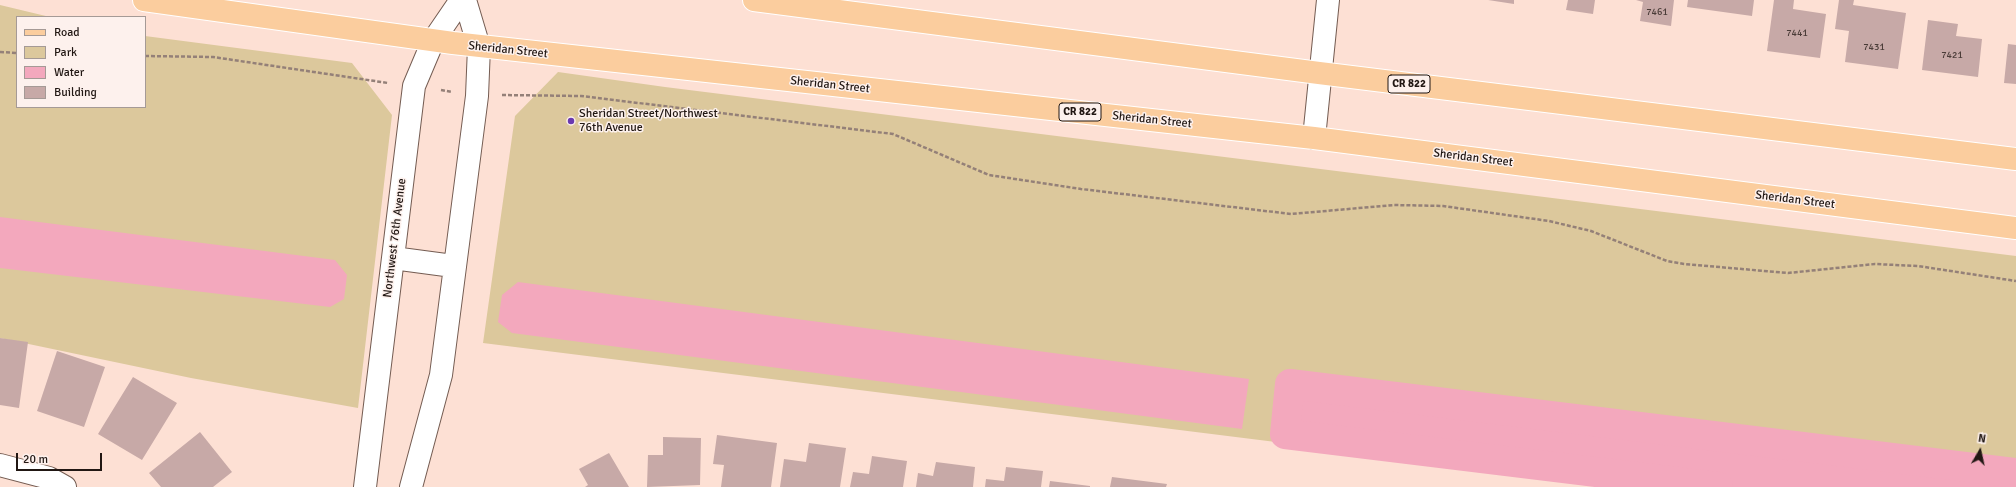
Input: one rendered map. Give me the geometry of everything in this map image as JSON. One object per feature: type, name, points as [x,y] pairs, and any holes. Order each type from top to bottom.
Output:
[{"type":"main road","name":"Sheridan Street","points":[[144,0],[433,41],[1314,138],[2016,228]]},
{"type":"main road","name":"CR 822","points":[[754,0],[1319,73],[2016,159]]},
{"type":"street","name":"Northwest 76th Avenue","points":[[365,487],[414,86],[433,41],[461,0]]},
{"type":"street","points":[[411,487],[441,375],[453,266],[476,96],[479,46],[465,0]]},
{"type":"street","points":[[1314,138],[1319,73],[1328,0]]},
{"type":"street","points":[[393,258],[453,266]]},
{"type":"street","points":[[0,465],[49,478],[65,487]]},
{"type":"path","points":[[0,52],[16,53]]},
{"type":"path","points":[[146,56],[212,57],[476,96],[581,96],[893,134],[989,175],[1081,189],[1291,214],[1394,205],[1443,206],[1549,221],[1591,231],[1667,261],[1684,264],[1788,273],[1875,264],[1918,266],[2016,281]]},
{"type":"green space","points":[[0,5],[46,16],[16,16],[16,108],[146,108],[146,36],[352,63],[392,115],[358,408],[191,378],[0,338]]},
{"type":"green space","points":[[558,72],[665,87],[2016,256],[2016,487],[1636,487],[483,343],[515,116]]},
{"type":"water","points":[[0,217],[335,260],[347,275],[344,299],[330,307],[0,268]]},
{"type":"water","points":[[518,282],[1249,379],[1242,429],[512,333],[498,322],[502,295]]},
{"type":"water","points":[[1290,384],[2016,473],[2016,487],[1718,487],[1285,434]]},
{"type":"building","points":[[1488,0],[1514,0],[1514,4]]},
{"type":"building","points":[[1568,0],[1595,0],[1593,14],[1566,10]]},
{"type":"building","points":[[1636,0],[1674,0],[1671,26],[1640,21],[1643,2]]},
{"type":"building","points":[[1688,0],[1754,0],[1752,16],[1687,7]]},
{"type":"building","points":[[1774,0],[1794,0],[1793,9],[1826,14],[1820,58],[1767,51]]},
{"type":"building","points":[[1839,0],[1854,0],[1853,5],[1906,13],[1898,69],[1845,62],[1849,31],[1835,29]]},
{"type":"building","points":[[1928,20],[1958,24],[1956,36],[1982,39],[1978,77],[1922,70]]},
{"type":"building","points":[[2008,44],[2016,45],[2016,84],[2004,83]]},
{"type":"building","points":[[0,338],[28,342],[19,408],[0,405]]},
{"type":"building","points":[[57,351],[105,367],[84,427],[37,411]]},
{"type":"building","points":[[133,377],[177,403],[142,460],[98,434]]},
{"type":"building","points":[[200,432],[232,472],[213,487],[161,487],[149,473]]},
{"type":"building","points":[[717,435],[777,443],[771,487],[721,487],[724,465],[713,464]]},
{"type":"building","points":[[663,437],[701,438],[700,485],[647,487],[648,455],[663,455]]},
{"type":"building","points":[[809,443],[846,448],[840,487],[780,487],[784,459],[806,462]]},
{"type":"building","points":[[609,453],[629,487],[585,487],[588,485],[579,469]]},
{"type":"building","points":[[872,456],[907,461],[903,487],[850,487],[853,472],[869,474]]},
{"type":"building","points":[[936,462],[975,467],[973,487],[916,487],[918,473],[933,476]]},
{"type":"building","points":[[1006,467],[1043,471],[1041,487],[985,487],[986,479],[1004,481]]},
{"type":"building","points":[[1112,477],[1167,484],[1166,487],[1110,487]]},
{"type":"building","points":[[1050,481],[1090,486],[1090,487],[1049,487]]},
{"type":"waterway","points":[[1718,487],[1285,434],[1290,384],[2016,473]]},
{"type":"place","name":"Sheridan Street/Northwest 76th Avenue","points":[[571,121]]}]
